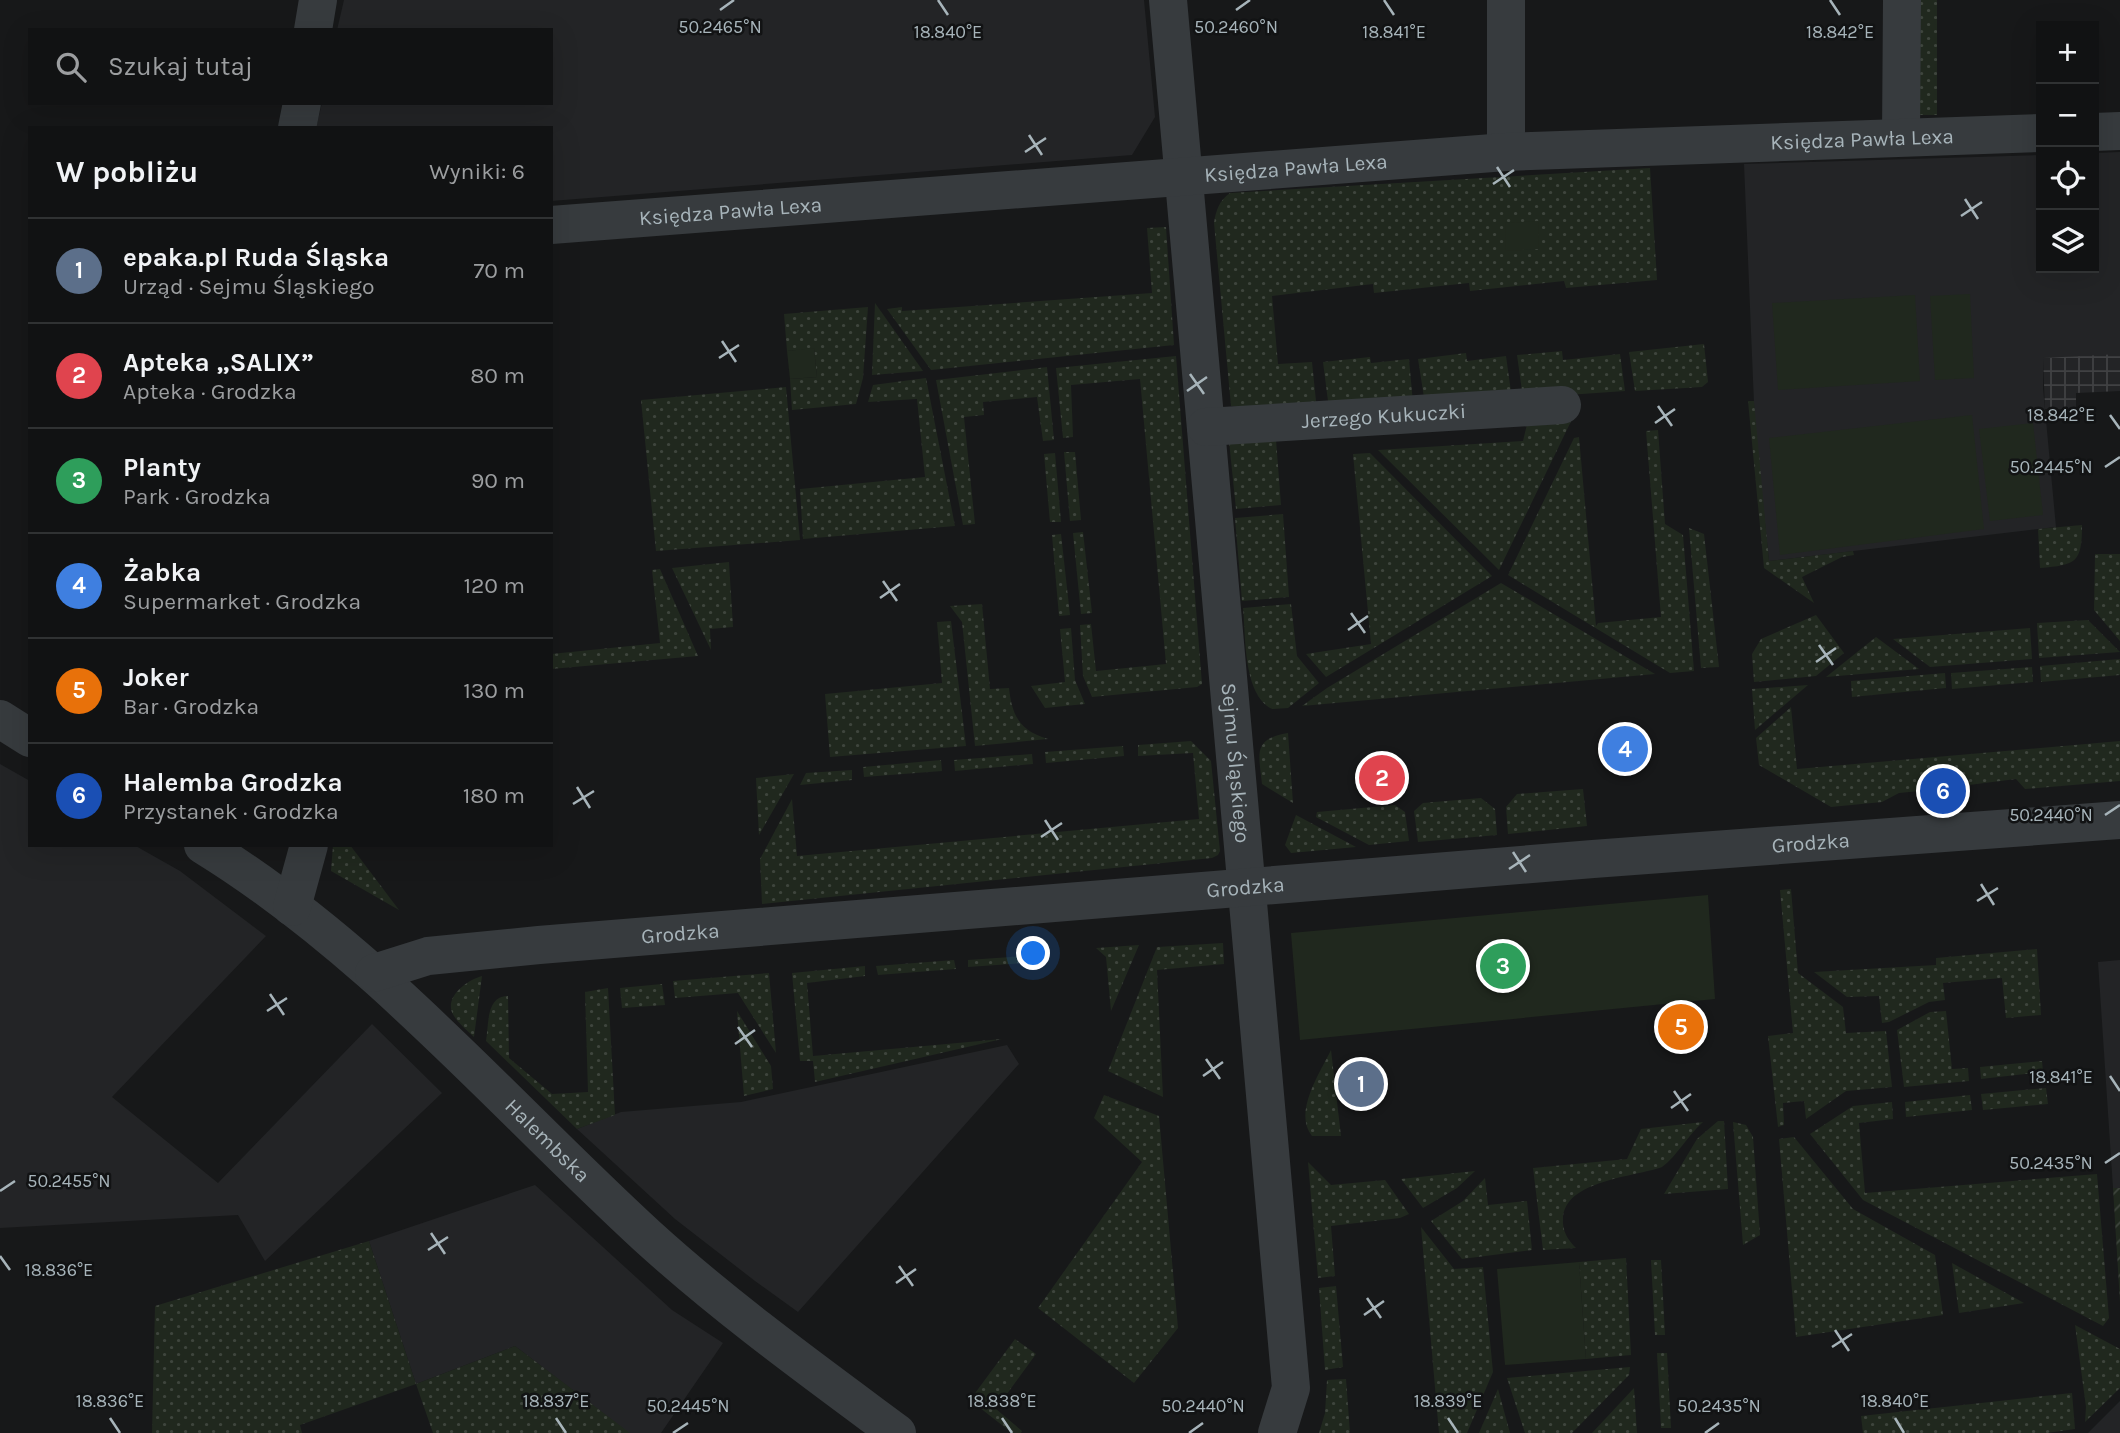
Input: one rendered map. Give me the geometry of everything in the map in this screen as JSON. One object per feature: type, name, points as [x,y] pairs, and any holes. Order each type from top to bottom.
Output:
[{"type":"street","points":[[313,28],[318,0]]},
{"type":"street","name":"Sejmu Śląskiego","points":[[1168,0],[1291,1388],[1277,1433]]},
{"type":"street","points":[[1506,0],[1506,152]]},
{"type":"street","points":[[1901,137],[1902,0]]},
{"type":"street","points":[[297,126],[302,105]]},
{"type":"street","points":[[2099,132],[2120,131]]},
{"type":"street","name":"Księdza Pawła Lexa","points":[[553,225],[1506,152],[2036,133]]},
{"type":"street","name":"Jerzego Kukuczki","points":[[1206,427],[1562,405]]},
{"type":"street","points":[[0,719],[28,737]]},
{"type":"street","name":"Grodzka","points":[[374,973],[428,956],[1247,886],[2120,820]]},
{"type":"street","name":"Halembska","points":[[206,847],[292,906],[374,973],[649,1237],[751,1322],[897,1433]]},
{"type":"street","points":[[292,906],[308,847]]},
{"type":"shaded area","points":[[344,0],[1144,0],[1155,117],[1132,155],[553,201],[553,126],[316,126],[322,105],[553,105],[553,28],[337,28]]},
{"type":"shaded area","points":[[2120,152],[2120,355],[2043,358],[2043,388],[2056,527],[1769,561],[1755,427],[1744,164],[2036,155],[2036,273],[2099,273],[2099,153]]},
{"type":"shaded area","points":[[2120,354],[2120,391],[2076,393],[2076,409],[2045,409],[2043,358]]},
{"type":"shaded area","points":[[0,764],[28,780],[28,847],[138,847],[180,871],[266,936],[112,1097],[218,1183],[372,1024],[442,1093],[265,1261],[238,1215],[0,1228]]},
{"type":"shaded area","points":[[2120,960],[2120,1188],[2113,1188],[2098,962]]},
{"type":"shaded area","points":[[1007,1045],[1019,1064],[798,1312],[675,1219],[577,1129],[621,1112],[741,1102]]},
{"type":"shaded area","points":[[535,1185],[672,1310],[723,1343],[661,1433],[629,1433],[515,1346],[416,1384],[369,1241]]},
{"type":"shaded area","points":[[2120,1401],[2120,1433],[2088,1433]]},
{"type":"green space","points":[[1919,0],[1937,0],[1937,115],[1919,115]]},
{"type":"green space","points":[[1650,168],[1657,280],[1566,288],[1564,281],[1470,291],[1469,283],[1374,293],[1373,284],[1272,296],[1278,364],[1312,362],[1317,411],[1231,406],[1214,223],[1219,206],[1230,193]]},
{"type":"green space","points":[[1538,221],[1539,249],[1506,251],[1505,223]]},
{"type":"green space","points":[[1166,227],[1174,345],[931,370],[887,309],[902,307],[902,311],[1152,293],[1147,228]]},
{"type":"green space","points":[[1970,294],[1974,378],[1935,380],[1930,296]]},
{"type":"green space","points":[[1915,295],[1920,381],[1778,390],[1772,303]]},
{"type":"green space","points":[[875,303],[923,371],[872,375]]},
{"type":"green space","points":[[868,307],[863,378],[856,404],[792,410],[790,379],[817,377],[814,349],[787,351],[784,314]]},
{"type":"green space","points":[[1704,344],[1708,382],[1702,387],[1635,391],[1629,352]]},
{"type":"green space","points":[[814,348],[817,377],[790,379],[787,351]]},
{"type":"green space","points":[[1562,351],[1563,360],[1620,354],[1625,391],[1523,398],[1517,355]]},
{"type":"green space","points":[[1466,353],[1467,361],[1506,356],[1512,399],[1425,404],[1418,359]]},
{"type":"green space","points":[[1176,356],[1202,684],[1197,687],[1092,697],[1083,676],[1080,625],[1091,624],[1096,671],[1166,664],[1140,379],[1071,385],[1073,437],[1063,438],[1056,368]]},
{"type":"green space","points":[[1370,357],[1371,363],[1409,359],[1413,403],[1329,409],[1323,362]]},
{"type":"green space","points":[[1047,367],[1054,440],[1043,441],[1037,397],[983,402],[984,415],[964,417],[975,524],[963,525],[936,380]]},
{"type":"green space","points":[[926,378],[955,526],[803,539],[800,489],[925,477],[917,399],[868,402],[873,385]]},
{"type":"green space","points":[[786,387],[800,540],[656,551],[641,400]]},
{"type":"green space","points":[[1748,401],[1754,401],[1769,561],[1853,551],[1854,555],[1842,557],[1802,577],[1814,603],[1764,568]]},
{"type":"green space","points":[[1577,409],[1499,570],[1378,450],[1523,441],[1530,412]]},
{"type":"green space","points":[[1972,415],[1984,529],[1780,555],[1769,438]]},
{"type":"green space","points":[[2033,423],[2043,515],[1990,521],[1979,429]]},
{"type":"green space","points":[[1275,427],[1281,505],[1236,509],[1229,441]]},
{"type":"green space","points":[[1658,430],[1665,524],[1683,535],[1694,671],[1670,673],[1508,575],[1574,438],[1579,437],[1596,626],[1598,623],[1661,617],[1646,431]]},
{"type":"green space","points":[[1064,452],[1075,452],[1081,520],[1070,521]]},
{"type":"green space","points":[[1055,453],[1061,522],[1050,522],[1044,454]]},
{"type":"green space","points":[[1370,453],[1492,576],[1326,677],[1306,654],[1371,644],[1353,454]]},
{"type":"green space","points":[[1283,514],[1289,597],[1242,601],[1235,518]]},
{"type":"green space","points":[[2082,525],[2081,547],[2074,560],[2062,565],[2040,568],[2038,529]]},
{"type":"green space","points":[[1689,528],[1704,534],[1719,667],[1701,668]]},
{"type":"green space","points":[[1083,532],[1092,613],[1081,614],[1073,533]]},
{"type":"green space","points":[[1061,534],[1070,615],[1059,616],[1052,535]]},
{"type":"green space","points":[[2095,554],[2120,554],[2120,641],[2094,610]]},
{"type":"green space","points":[[729,562],[733,627],[710,629],[711,650],[672,568]]},
{"type":"green space","points":[[660,569],[698,656],[553,669],[553,654],[660,643],[652,570]]},
{"type":"green space","points":[[1501,583],[1655,674],[1302,706],[1327,688]]},
{"type":"green space","points":[[982,604],[990,689],[1009,688],[1012,707],[1019,721],[1031,732],[1048,739],[975,746],[962,622],[950,606]]},
{"type":"green space","points":[[1291,604],[1297,656],[1319,683],[1288,708],[1272,709],[1263,702],[1251,678],[1243,608]]},
{"type":"green space","points":[[1816,615],[1844,653],[1816,676],[1754,682],[1752,654],[1761,639]]},
{"type":"green space","points":[[2088,620],[2120,652],[2039,658],[2037,623]]},
{"type":"green space","points":[[951,621],[966,746],[830,757],[825,694],[942,683],[937,622]]},
{"type":"green space","points":[[1071,628],[1075,680],[1085,704],[1045,708],[1031,686],[1065,682],[1060,629]]},
{"type":"green space","points":[[2030,628],[2032,659],[1930,667],[1893,639]]},
{"type":"green space","points":[[1876,637],[1919,669],[1826,677]]},
{"type":"green space","points":[[2120,659],[2120,675],[2041,682],[2040,666]]},
{"type":"green space","points":[[2032,667],[2033,682],[1952,689],[1951,673]]},
{"type":"green space","points":[[1945,673],[1946,688],[1852,697],[1851,681]]},
{"type":"green space","points":[[1808,685],[1755,730],[1752,689]]},
{"type":"green space","points":[[1791,707],[1797,769],[2120,741],[2120,781],[2025,789],[2016,779],[1969,785],[1967,780],[1930,785],[1930,790],[1899,793],[1882,802],[1831,807],[1759,765],[1756,738]]},
{"type":"green space","points":[[1288,733],[1293,803],[1262,784],[1259,756],[1268,739]]},
{"type":"green space","points":[[1191,741],[1211,761],[1220,851],[1212,858],[762,904],[760,859],[792,799],[797,856],[1199,819],[1193,753],[1138,756],[1138,745]]},
{"type":"green space","points":[[1123,746],[1124,756],[1046,763],[1045,752]]},
{"type":"green space","points":[[1032,754],[1033,764],[955,771],[954,760]]},
{"type":"green space","points":[[941,760],[942,771],[864,777],[863,767]]},
{"type":"green space","points":[[852,770],[852,780],[800,785],[806,773]]},
{"type":"green space","points":[[794,774],[759,835],[756,778]]},
{"type":"green space","points":[[1583,789],[1587,826],[1508,834],[1506,807],[1517,794]]},
{"type":"green space","points":[[1481,798],[1495,809],[1497,835],[1418,842],[1414,811],[1423,803]]},
{"type":"green space","points":[[1395,805],[1405,812],[1409,841],[1369,845],[1316,817],[1317,812]]},
{"type":"green space","points":[[1296,815],[1356,847],[1291,853],[1285,845]]},
{"type":"green space","points":[[333,847],[352,847],[399,910],[331,871]]},
{"type":"green space","points":[[1791,889],[1798,973],[1843,1007],[1846,1033],[1886,1031],[1892,1087],[1846,1091],[1806,1119],[1804,1101],[1783,1103],[1784,1125],[1778,1127],[1768,1036],[1793,1033],[1780,890]]},
{"type":"green space","points":[[1708,895],[1715,999],[1300,1040],[1291,933]]},
{"type":"green space","points":[[1223,943],[1224,964],[1157,970],[1163,1097],[1108,1071],[1157,947]]},
{"type":"green space","points":[[1139,945],[1111,1011],[1106,957],[1096,948]]},
{"type":"green space","points":[[2037,949],[2041,1015],[2006,1018],[2002,978],[1943,983],[1945,1000],[1929,1002],[1882,1023],[1879,996],[1847,997],[1814,972],[1936,965],[1936,958]]},
{"type":"green space","points":[[1037,955],[1037,962],[968,967],[968,960]]},
{"type":"green space","points":[[954,960],[956,969],[878,975],[876,966]]},
{"type":"green space","points":[[865,966],[865,976],[807,983],[813,1056],[1002,1039],[815,1082],[813,1061],[800,1061],[792,973]]},
{"type":"green space","points":[[769,973],[776,1053],[738,993],[675,998],[673,981]]},
{"type":"green space","points":[[482,976],[474,1037],[454,1016],[451,1003],[463,986]]},
{"type":"green space","points":[[662,984],[665,1005],[622,1008],[620,988]]},
{"type":"green space","points":[[608,988],[615,1115],[577,1129],[486,1041],[490,1012],[496,1001],[508,996],[509,1058],[552,1094],[588,1092],[585,992]]},
{"type":"green space","points":[[737,1011],[771,1066],[773,1089],[744,1096]]},
{"type":"green space","points":[[1946,1011],[1952,1069],[1968,1068],[1969,1081],[1904,1087],[1897,1030],[1930,1012]]},
{"type":"green space","points":[[1331,1050],[1341,1136],[1312,1136],[1305,1116],[1307,1104]]},
{"type":"green space","points":[[2042,1061],[2043,1072],[1981,1079],[1980,1067]]},
{"type":"green space","points":[[2046,1088],[2048,1104],[1983,1110],[1981,1094]]},
{"type":"green space","points":[[1104,1095],[1159,1116],[1178,1328],[1134,1383],[1038,1308],[1142,1162],[1094,1118]]},
{"type":"green space","points":[[1970,1095],[1972,1110],[1906,1117],[1905,1102]]},
{"type":"green space","points":[[1892,1102],[1893,1119],[1859,1123],[1865,1193],[2097,1174],[2109,1318],[2103,1326],[1863,1200],[1810,1134],[1853,1106]]},
{"type":"green space","points":[[1718,1121],[1724,1121],[1728,1189],[1664,1194],[1697,1139]]},
{"type":"green space","points":[[1703,1122],[1662,1167],[1603,1182],[1575,1196],[1566,1206],[1563,1227],[1576,1248],[1543,1250],[1533,1168],[1627,1159],[1641,1129]]},
{"type":"green space","points":[[1733,1122],[1746,1125],[1753,1137],[1760,1235],[1743,1245]]},
{"type":"green space","points":[[1794,1137],[1853,1209],[1935,1255],[1943,1315],[1796,1337],[1779,1139]]},
{"type":"green space","points":[[1308,1162],[1331,1185],[1385,1180],[1409,1214],[1400,1218],[1331,1226],[1335,1276],[1318,1278]]},
{"type":"green space","points":[[1475,1171],[1457,1188],[1423,1208],[1401,1179]]},
{"type":"green space","points":[[1485,1178],[1488,1205],[1527,1201],[1532,1250],[1462,1259],[1431,1221],[1463,1201]]},
{"type":"green space","points":[[2113,1188],[2120,1188],[2120,1302]]},
{"type":"green space","points":[[1421,1227],[1454,1269],[1483,1267],[1493,1372],[1467,1433],[1439,1433]]},
{"type":"green space","points":[[369,1241],[416,1384],[300,1425],[302,1433],[152,1433],[155,1306]]},
{"type":"green space","points":[[1626,1258],[1631,1355],[1586,1359],[1579,1262]]},
{"type":"green space","points":[[1651,1260],[1661,1260],[1665,1335],[1655,1335]]},
{"type":"green space","points":[[1579,1262],[1586,1359],[1505,1365],[1497,1269]]},
{"type":"green space","points":[[1952,1263],[2024,1303],[1959,1313]]},
{"type":"green space","points":[[1336,1286],[1343,1367],[1325,1370],[1319,1288]]},
{"type":"green space","points":[[2075,1325],[2120,1349],[2120,1388],[2085,1422],[2086,1407]]},
{"type":"green space","points":[[1015,1339],[1036,1354],[996,1409],[1022,1431],[1021,1433],[1012,1433],[970,1400]]},
{"type":"green space","points":[[515,1346],[630,1433],[433,1433],[416,1384]]},
{"type":"green space","points":[[1657,1353],[1667,1353],[1671,1428],[1661,1428]]},
{"type":"green space","points":[[1630,1367],[1629,1375],[1572,1433],[1525,1433],[1507,1378]]},
{"type":"green space","points":[[1346,1379],[1350,1433],[1319,1433],[1325,1413],[1327,1380]]},
{"type":"green space","points":[[1634,1388],[1637,1433],[1592,1433]]},
{"type":"green space","points":[[1498,1389],[1510,1433],[1479,1433]]},
{"type":"green space","points":[[2072,1393],[2075,1429],[2047,1433],[1863,1433],[1861,1416]]},
{"type":"place","name":"Żabka","points":[[1625,749]]},
{"type":"place","name":"Apteka „SALIX”","points":[[1382,778]]},
{"type":"place","name":"Halemba Grodzka","points":[[1943,791]]},
{"type":"place","name":"Planty","points":[[1503,966]]},
{"type":"place","name":"Joker","points":[[1681,1027]]},
{"type":"place","name":"epaka.pl Ruda Śląska","points":[[1361,1084]]}]
